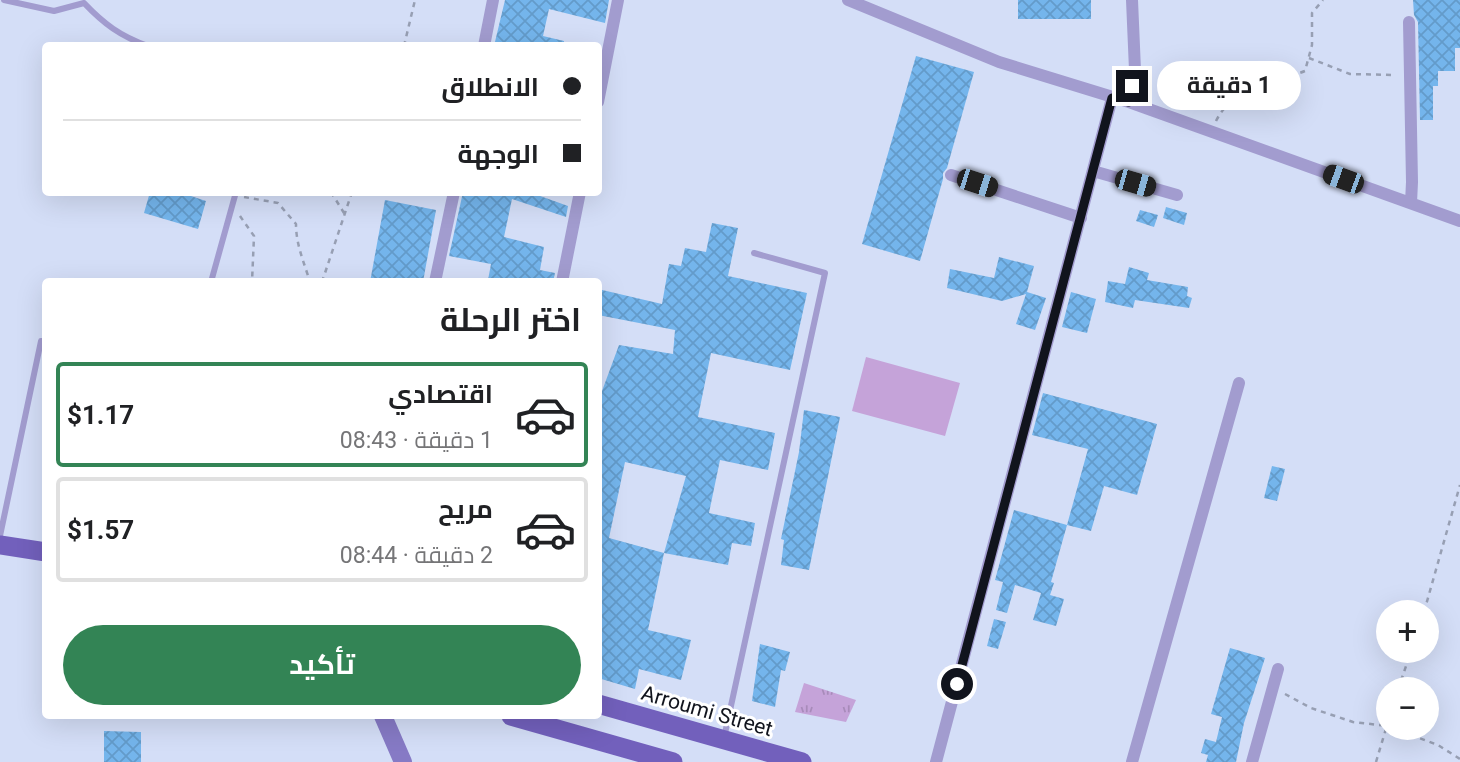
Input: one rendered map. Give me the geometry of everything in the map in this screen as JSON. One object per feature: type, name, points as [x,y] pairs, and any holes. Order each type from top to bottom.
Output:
[{"type":"main road","points":[[0,545],[42,551]]},
{"type":"main road","name":"Arroumi Street","points":[[602,705],[802,762]]},
{"type":"main road","points":[[384,719],[403,762]]},
{"type":"main road","points":[[522,719],[673,762]]},
{"type":"street","points":[[485,42],[493,0]]},
{"type":"street","points":[[602,82],[618,0]]},
{"type":"street","points":[[848,0],[999,62],[1129,102],[1460,221]]},
{"type":"street","points":[[1129,102],[1135,70],[1132,0]]},
{"type":"street","points":[[1409,22],[1412,182],[1410,204]]},
{"type":"street","points":[[936,762],[1112,98]]},
{"type":"street","points":[[1093,171],[1177,195]]},
{"type":"street","points":[[951,175],[1081,218]]},
{"type":"street","points":[[436,278],[453,196]]},
{"type":"street","points":[[563,278],[579,196]]},
{"type":"street","points":[[1132,762],[1239,383]]},
{"type":"street","points":[[1252,762],[1278,669]]},
{"type":"lane","points":[[4,0],[54,11],[84,4],[124,38],[136,42]]},
{"type":"lane","points":[[212,278],[234,196]]},
{"type":"lane","points":[[723,740],[825,273],[754,253]]},
{"type":"lane","points":[[0,536],[42,341]]},
{"type":"path","points":[[405,42],[415,0]]},
{"type":"path","points":[[1210,131],[1222,109],[1244,91],[1305,71],[1312,45],[1312,13],[1323,0]]},
{"type":"path","points":[[1309,58],[1350,74],[1410,76]]},
{"type":"path","points":[[245,196],[278,203],[296,224],[296,244],[309,278]]},
{"type":"path","points":[[333,196],[344,213]]},
{"type":"path","points":[[323,278],[350,196]]},
{"type":"path","points":[[232,205],[254,236],[252,278]]},
{"type":"path","points":[[1427,600],[1460,485]]},
{"type":"path","points":[[1273,687],[1311,708],[1353,722],[1376,724]]},
{"type":"path","points":[[1376,762],[1384,740]]},
{"type":"path","points":[[1426,740],[1460,759]]},
{"type":"green space","points":[[866,357],[960,383],[945,436],[852,411]]},
{"type":"green space","points":[[804,683],[856,700],[846,722],[795,712]]},
{"type":"building","points":[[505,0],[609,0],[605,23],[549,9],[543,36],[564,42],[495,42]]},
{"type":"building","points":[[1018,0],[1091,0],[1091,19],[1018,19]]},
{"type":"building","points":[[1413,0],[1460,0],[1460,48],[1455,48],[1455,71],[1438,71],[1438,86],[1433,86],[1433,120],[1420,120],[1418,22],[1414,15]]},
{"type":"building","points":[[916,56],[974,72],[920,261],[862,244]]},
{"type":"building","points":[[149,196],[191,196],[206,201],[198,229],[144,213]]},
{"type":"building","points":[[462,196],[540,196],[568,206],[566,217],[512,199],[504,237],[544,247],[540,270],[555,273],[554,278],[488,278],[491,264],[449,256]]},
{"type":"building","points":[[385,200],[436,210],[424,278],[371,278]]},
{"type":"building","points":[[1166,207],[1187,213],[1184,225],[1163,218]]},
{"type":"building","points":[[1140,210],[1158,215],[1154,227],[1136,221]]},
{"type":"building","points":[[712,223],[738,228],[728,276],[807,293],[790,370],[711,353],[698,417],[775,433],[768,470],[720,460],[709,513],[755,523],[751,546],[732,543],[728,565],[664,553],[648,630],[691,640],[681,680],[639,669],[635,689],[602,679],[602,391],[619,345],[673,354],[675,330],[602,316],[602,290],[662,304],[669,264],[681,266],[685,248],[706,252]],"holes":[[[625,462],[686,476],[664,553],[609,538]]]},
{"type":"building","points":[[999,257],[1034,266],[1027,292],[1046,298],[1035,330],[1016,324],[1026,294],[1002,301],[947,288],[950,269],[994,278]]},
{"type":"building","points":[[1129,267],[1149,273],[1147,280],[1188,287],[1187,296],[1192,298],[1189,308],[1135,300],[1133,308],[1105,302],[1108,281],[1125,284]]},
{"type":"building","points":[[1071,292],[1096,299],[1087,333],[1062,327]]},
{"type":"building","points":[[1043,393],[1157,424],[1137,495],[1104,486],[1091,531],[1067,525],[1088,449],[1032,435]]},
{"type":"building","points":[[804,410],[840,417],[809,570],[781,565],[784,540],[781,539],[799,452]]},
{"type":"building","points":[[1272,466],[1285,469],[1277,501],[1264,498]]},
{"type":"building","points":[[1014,510],[1067,525],[1051,582],[1054,583],[1050,595],[1064,599],[1056,626],[1033,620],[1041,593],[1015,585],[1007,613],[996,610],[1003,582],[995,580]]},
{"type":"building","points":[[994,619],[1006,622],[998,649],[987,646]]},
{"type":"building","points":[[760,644],[790,652],[785,671],[781,670],[775,707],[752,701]]},
{"type":"building","points":[[1230,648],[1265,658],[1244,723],[1236,762],[1206,762],[1208,755],[1201,753],[1205,739],[1216,742],[1222,717],[1211,714]]},
{"type":"building","points":[[104,731],[141,732],[141,762],[104,762]]},
{"type":"route","points":[[957,684],[1112,98],[1129,102],[1132,86]]}]
